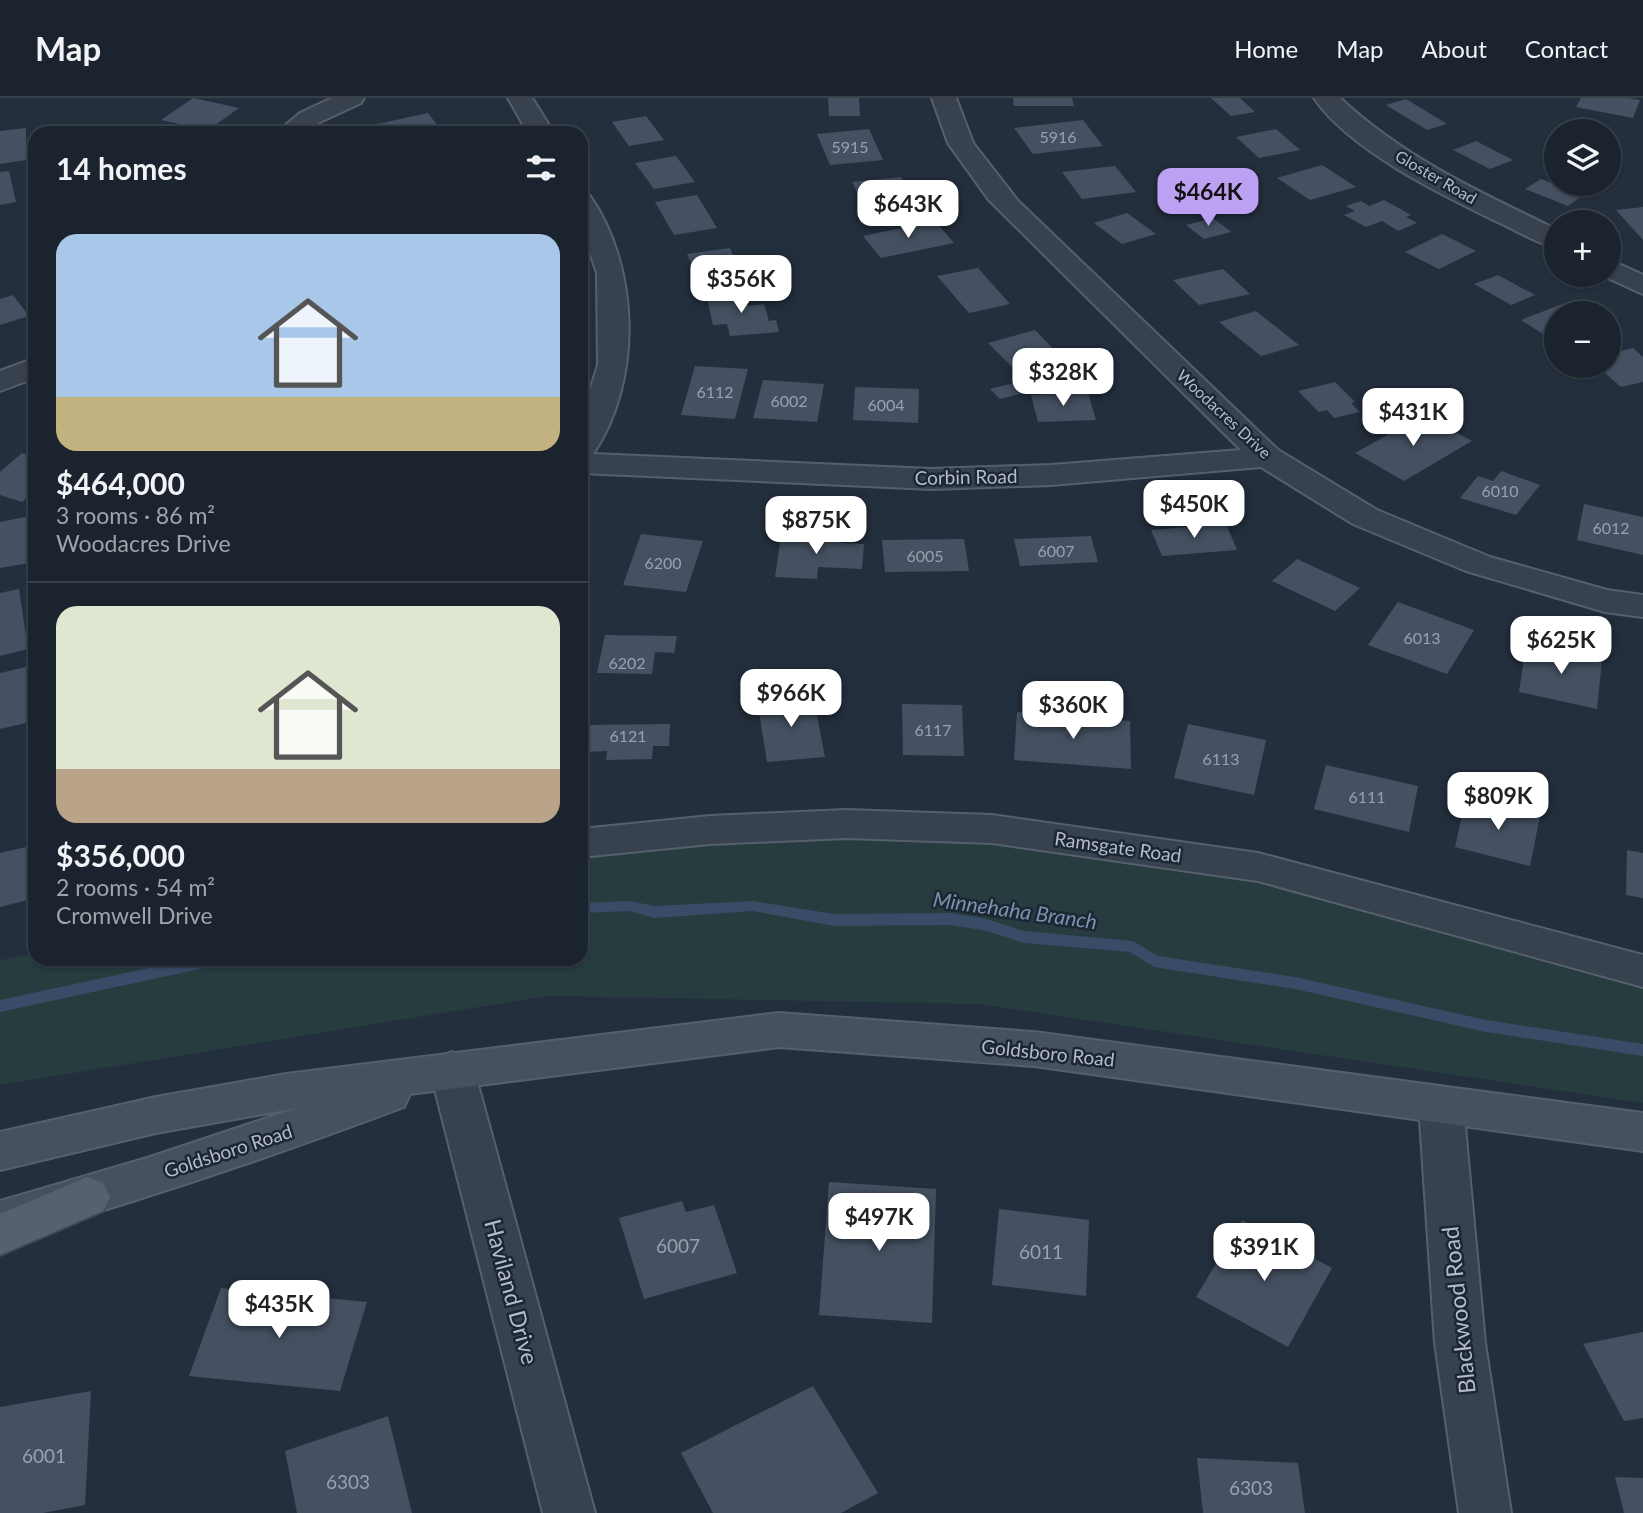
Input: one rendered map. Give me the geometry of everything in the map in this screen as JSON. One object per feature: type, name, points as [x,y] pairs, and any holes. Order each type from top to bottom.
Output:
[{"type":"main road","name":"Goldsboro Road","points":[[0,1150],[169,1113],[286,1092],[779,1030],[1034,1049],[1643,1132]]},
{"type":"main road","name":"Goldsboro Road","points":[[0,1221],[87,1197],[273,1137],[452,1070]]},
{"type":"main road","points":[[0,1235],[87,1197]]},
{"type":"street","points":[[298,126],[309,118],[352,98]]},
{"type":"street","points":[[520,98],[537,126]]},
{"type":"street","name":"Woodacres Drive","points":[[944,98],[948,116],[971,164],[1009,207],[1268,457],[1365,517],[1478,564],[1605,601],[1643,606]]},
{"type":"street","name":"Gloster Road","points":[[1326,98],[1353,126],[1429,176],[1544,234]]},
{"type":"street","points":[[588,214],[611,273],[613,365],[599,413],[588,434]]},
{"type":"street","points":[[1621,274],[1643,286]]},
{"type":"street","points":[[0,382],[28,371]]},
{"type":"street","name":"Corbin Road","points":[[588,463],[931,479],[1051,475],[1268,457]]},
{"type":"street","name":"Ramsgate Road","points":[[588,842],[710,830],[846,824],[992,829],[1258,867],[1643,971]]},
{"type":"street","name":"Haviland Drive","points":[[452,1070],[569,1513]]},
{"type":"street","name":"Blackwood Road","points":[[1441,1105],[1460,1343],[1485,1513]]},
{"type":"green space","points":[[846,824],[1258,867],[1643,971],[1643,1103],[979,1004],[547,996],[0,1085],[0,960],[28,955],[28,966],[588,966],[588,842]]},
{"type":"building","points":[[193,98],[239,108],[214,126],[189,126],[161,120]]},
{"type":"building","points":[[828,98],[859,98],[860,116],[829,116]]},
{"type":"building","points":[[1013,98],[1072,98],[1074,106],[1014,106]]},
{"type":"building","points":[[1211,98],[1240,98],[1255,112],[1231,116]]},
{"type":"building","points":[[1581,98],[1640,100],[1633,118],[1576,107]]},
{"type":"building","points":[[1406,99],[1447,124],[1427,130],[1386,105]]},
{"type":"building","points":[[428,113],[438,126],[368,126]]},
{"type":"building","points":[[646,116],[664,140],[629,146],[612,122]]},
{"type":"building","points":[[1083,120],[1103,146],[1033,154],[1014,128]]},
{"type":"building","points":[[26,128],[26,160],[0,164],[0,131]]},
{"type":"building","points":[[869,129],[883,160],[830,165],[817,134]]},
{"type":"building","points":[[1276,129],[1300,150],[1259,158],[1236,137]]},
{"type":"building","points":[[1476,141],[1513,160],[1490,169],[1453,150]]},
{"type":"building","points":[[676,156],[695,182],[654,189],[635,163]]},
{"type":"building","points":[[1322,165],[1356,187],[1310,200],[1277,178]]},
{"type":"building","points":[[1115,166],[1136,192],[1082,199],[1062,172]]},
{"type":"building","points":[[9,171],[16,202],[0,205],[0,172]]},
{"type":"building","points":[[901,177],[914,200],[864,206],[852,182]]},
{"type":"building","points":[[1541,179],[1544,180],[1544,196],[1582,196],[1568,206],[1525,189]]},
{"type":"building","points":[[697,195],[717,228],[674,235],[655,202]]},
{"type":"building","points":[[1384,200],[1411,215],[1406,217],[1417,223],[1398,231],[1382,221],[1366,227],[1344,215],[1355,211],[1346,206],[1361,201],[1369,206]]},
{"type":"building","points":[[1643,207],[1643,240],[1621,216],[1621,210],[1616,210]]},
{"type":"building","points":[[1127,213],[1156,234],[1122,244],[1094,223]]},
{"type":"building","points":[[1213,218],[1231,232],[1204,239],[1186,225]]},
{"type":"building","points":[[935,221],[954,243],[881,258],[863,236]]},
{"type":"building","points":[[1442,234],[1476,251],[1439,269],[1405,252]]},
{"type":"building","points":[[730,248],[739,269],[696,275],[687,254]]},
{"type":"building","points":[[978,268],[1010,304],[969,313],[937,276]]},
{"type":"building","points":[[1223,269],[1250,294],[1199,305],[1173,280]]},
{"type":"building","points":[[1498,275],[1535,295],[1511,305],[1474,284]]},
{"type":"building","points":[[760,293],[761,299],[746,301],[748,306],[764,304],[769,321],[776,320],[779,332],[730,336],[727,324],[713,325],[707,298]]},
{"type":"building","points":[[13,295],[28,316],[0,325],[0,299]]},
{"type":"building","points":[[1256,311],[1299,345],[1261,356],[1219,322]]},
{"type":"building","points":[[1544,311],[1544,334],[1521,320]]},
{"type":"building","points":[[1035,330],[1064,360],[1017,372],[988,343]]},
{"type":"building","points":[[1633,348],[1643,357],[1643,382],[1621,387],[1611,378],[1621,378],[1621,351]]},
{"type":"building","points":[[695,366],[748,369],[735,419],[681,415]]},
{"type":"building","points":[[763,380],[824,384],[817,422],[753,418]]},
{"type":"building","points":[[1022,381],[1032,391],[1000,399],[990,389]]},
{"type":"building","points":[[1335,382],[1355,402],[1351,403],[1360,412],[1334,418],[1327,410],[1319,412],[1298,391]]},
{"type":"building","points":[[855,387],[919,389],[918,423],[853,420]]},
{"type":"building","points":[[1088,393],[1096,420],[1038,422],[1031,395]]},
{"type":"building","points":[[1423,415],[1472,441],[1404,481],[1355,453]]},
{"type":"building","points":[[22,453],[28,455],[28,497],[22,502],[0,495],[0,472]]},
{"type":"building","points":[[1501,471],[1540,485],[1516,515],[1460,498],[1478,476],[1493,481]]},
{"type":"building","points":[[1584,504],[1643,517],[1643,555],[1577,540]]},
{"type":"building","points":[[28,516],[28,563],[0,568],[0,522]]},
{"type":"building","points":[[1226,524],[1237,550],[1162,556],[1151,530]]},
{"type":"building","points":[[641,534],[703,541],[686,592],[623,585]]},
{"type":"building","points":[[781,536],[841,539],[841,543],[864,544],[862,569],[818,567],[817,579],[775,577]]},
{"type":"building","points":[[1091,536],[1098,562],[1020,566],[1014,539]]},
{"type":"building","points":[[964,539],[969,571],[885,572],[882,540]]},
{"type":"building","points":[[1297,559],[1360,588],[1335,611],[1272,581]]},
{"type":"building","points":[[19,589],[28,649],[0,656],[0,593]]},
{"type":"building","points":[[1398,602],[1474,630],[1447,674],[1368,645]]},
{"type":"building","points":[[605,635],[677,636],[674,653],[655,652],[652,674],[597,673]]},
{"type":"building","points":[[1526,644],[1602,660],[1597,709],[1519,692]]},
{"type":"building","points":[[28,667],[28,723],[0,729],[0,673]]},
{"type":"building","points":[[813,695],[825,757],[767,762],[757,700]]},
{"type":"building","points":[[902,704],[962,705],[964,756],[903,755]]},
{"type":"building","points":[[1017,712],[1130,721],[1131,769],[1014,760]]},
{"type":"building","points":[[670,724],[669,746],[653,746],[652,759],[606,760],[607,751],[588,752],[588,725]]},
{"type":"building","points":[[1188,724],[1266,740],[1254,795],[1174,778]]},
{"type":"building","points":[[1326,765],[1418,786],[1409,832],[1314,809]]},
{"type":"building","points":[[1466,798],[1540,816],[1530,866],[1455,847]]},
{"type":"building","points":[[28,847],[28,900],[0,907],[0,853]]},
{"type":"building","points":[[1627,850],[1643,853],[1643,898],[1626,895]]},
{"type":"building","points":[[829,1182],[936,1189],[932,1323],[819,1315]]},
{"type":"building","points":[[682,1201],[686,1212],[714,1205],[737,1273],[644,1299],[619,1218]]},
{"type":"building","points":[[999,1209],[1089,1220],[1086,1296],[992,1285]]},
{"type":"building","points":[[1242,1220],[1332,1268],[1288,1347],[1196,1297]]},
{"type":"building","points":[[221,1288],[367,1302],[340,1391],[189,1376]]},
{"type":"building","points":[[1643,1332],[1643,1418],[1624,1421],[1583,1344]]},
{"type":"building","points":[[813,1386],[878,1493],[841,1513],[713,1513],[681,1453]]},
{"type":"building","points":[[91,1391],[85,1505],[43,1513],[0,1513],[0,1407]]},
{"type":"building","points":[[388,1416],[412,1513],[297,1513],[285,1451]]},
{"type":"building","points":[[1197,1458],[1298,1463],[1305,1513],[1203,1513]]},
{"type":"building","points":[[1615,1477],[1643,1478],[1643,1513],[1624,1513]]},
{"type":"waterway","name":"Minnehaha Branch","points":[[588,908],[629,906],[655,912],[753,906],[834,920],[950,919],[983,924],[1024,937],[1133,947],[1154,961],[1295,983],[1486,1026],[1643,1050]]},
{"type":"waterway","name":"Minnehaha Branch","points":[[0,1006],[186,966]]}]
